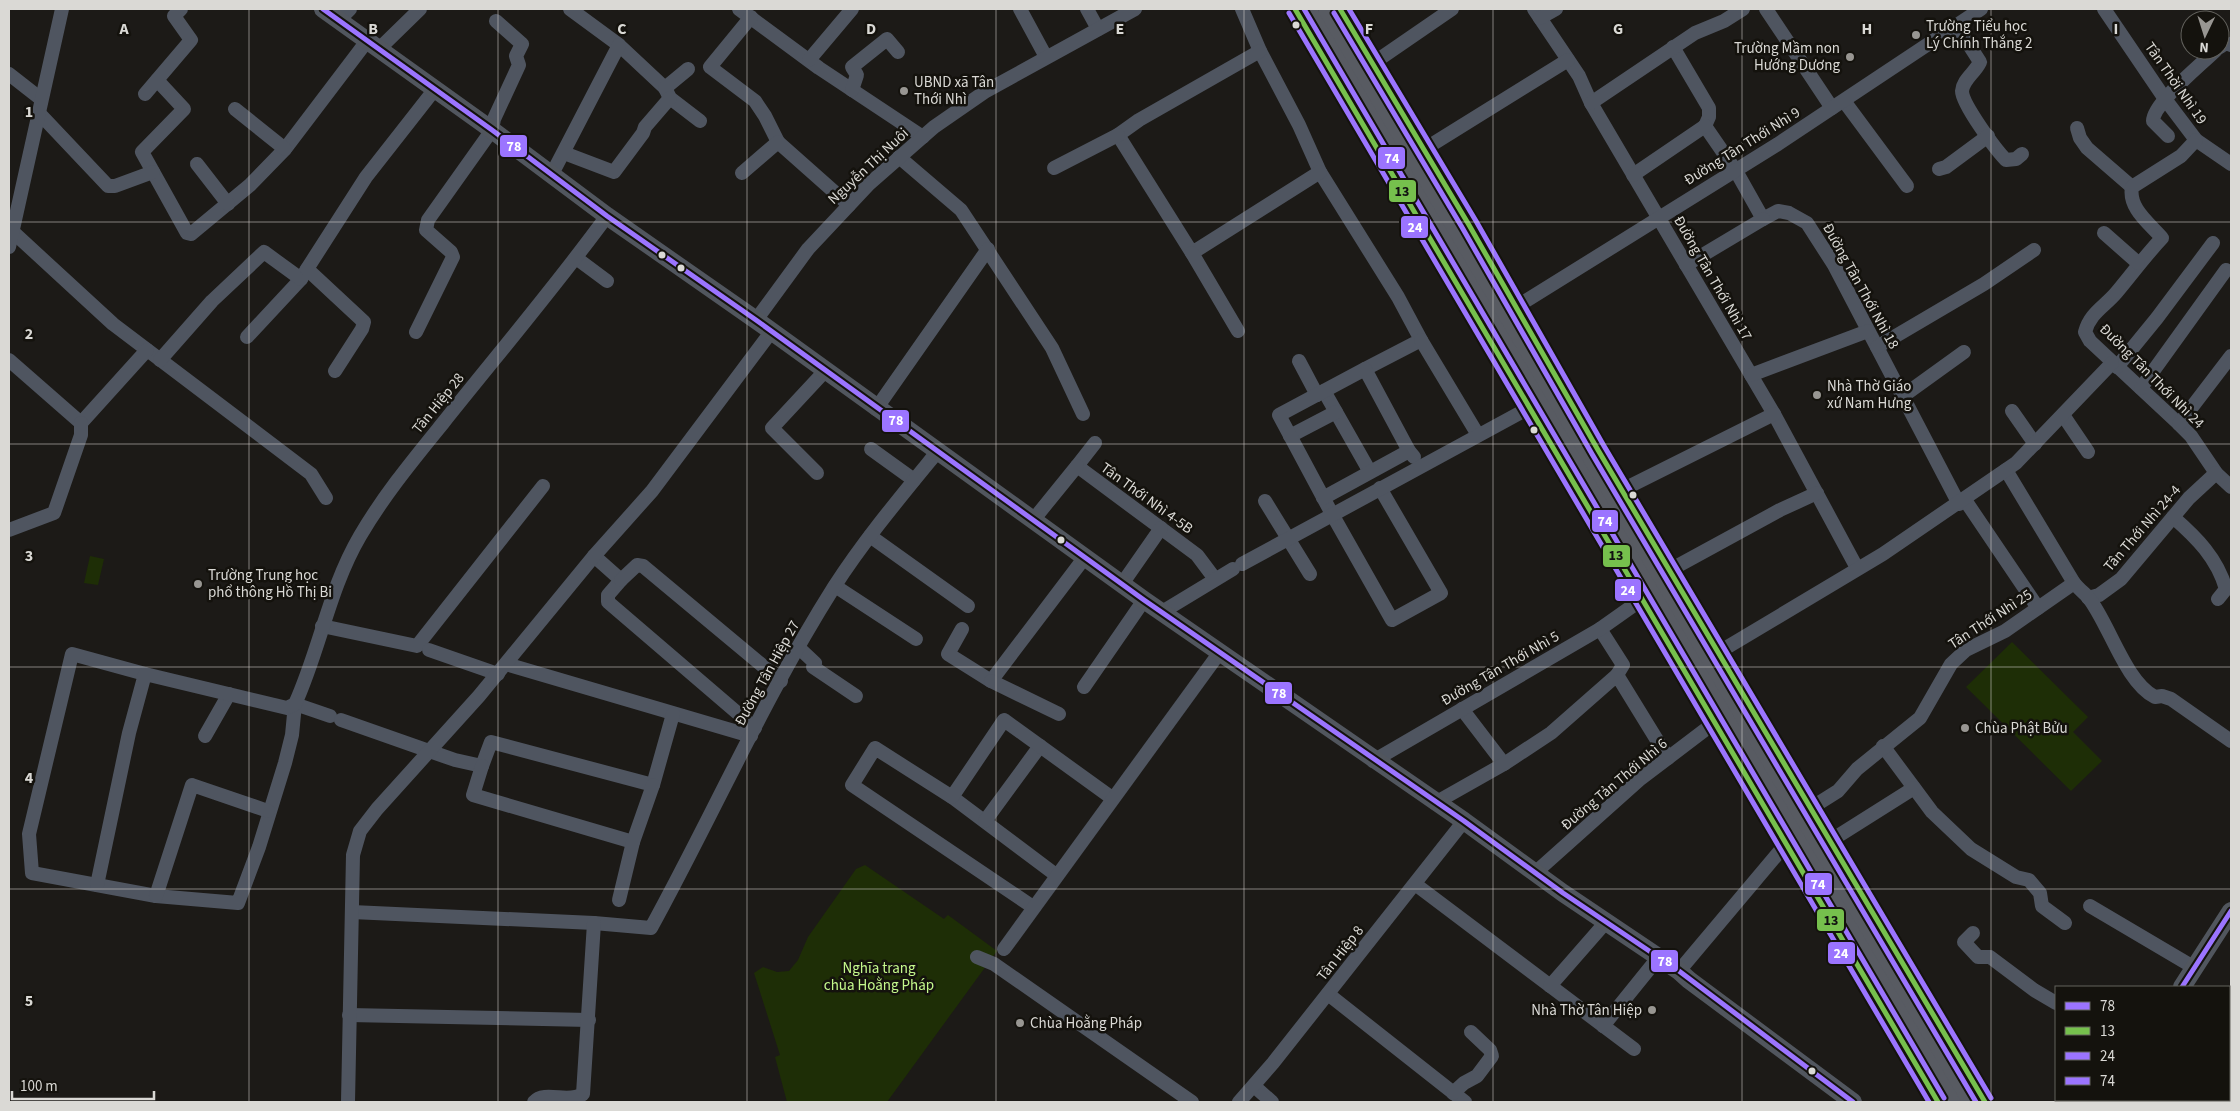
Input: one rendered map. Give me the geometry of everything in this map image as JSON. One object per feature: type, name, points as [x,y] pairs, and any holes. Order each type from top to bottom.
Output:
[{"type":"highway","points":[[1295,9],[1955,1102]]},
{"type":"highway","points":[[1306,9],[1535,405],[1641,600],[1938,1102]]},
{"type":"highway","points":[[1328,9],[1973,1102]]},
{"type":"highway","points":[[1340,9],[1622,490],[1985,1102]]},
{"type":"main road","points":[[323,9],[344,15],[373,45],[552,174],[606,216],[756,320],[876,409],[1034,519],[1144,600],[1373,761],[1464,821],[1606,922],[1679,971],[1853,1102]]},
{"type":"main road","points":[[2183,986],[2231,911]]},
{"type":"street","points":[[9,247],[62,9]]},
{"type":"street","points":[[145,94],[191,40],[174,16],[181,9]]},
{"type":"street","points":[[158,80],[184,107],[142,149],[187,233],[190,234],[250,185],[285,149],[373,45],[420,9]]},
{"type":"street","points":[[570,9],[619,45],[700,121]]},
{"type":"street","points":[[739,9],[852,90],[923,137]]},
{"type":"street","points":[[809,60],[852,9]]},
{"type":"street","points":[[1020,9],[1046,57]]},
{"type":"street","points":[[1087,9],[1098,29]]},
{"type":"street","name":"Nguyễn Thị Nuôi","points":[[756,320],[808,249],[868,184],[923,137],[986,91],[1134,9]]},
{"type":"street","points":[[1242,9],[1260,51],[1299,124],[1320,172],[1398,297],[1421,340],[1478,435]]},
{"type":"street","points":[[1372,64],[1452,9]]},
{"type":"street","points":[[1537,14],[1556,9]]},
{"type":"street","points":[[1766,9],[1838,104],[1907,186]]},
{"type":"street","name":"Đường Tân Thới Nhì 9","points":[[1516,307],[1736,171],[1981,9]]},
{"type":"street","name":"Tân Thời Nhì 19","points":[[2104,9],[2165,99],[2196,140],[2231,164]]},
{"type":"street","points":[[1591,103],[1695,33],[1736,11]]},
{"type":"street","name":"Đường Tân Thới Nhì 17","points":[[1537,14],[1579,76],[1591,103],[1774,414],[1857,568]]},
{"type":"street","points":[[751,17],[710,68],[755,101],[778,142],[848,206]]},
{"type":"street","points":[[416,332],[453,258],[451,252],[426,230],[428,220],[492,130],[494,119],[519,65],[516,56],[522,44],[496,21]]},
{"type":"street","points":[[1957,26],[1980,62],[1978,68],[1964,82],[1962,93],[1975,118],[2006,160],[2011,161],[2022,154]]},
{"type":"street","points":[[852,90],[857,75],[852,67],[887,39],[898,52]]},
{"type":"street","points":[[552,174],[619,45]]},
{"type":"street","points":[[1634,175],[1705,126],[1709,117],[1709,108],[1673,47]]},
{"type":"street","points":[[1054,168],[1118,134],[1260,51]]},
{"type":"street","points":[[1423,150],[1568,60]]},
{"type":"street","points":[[2168,136],[2152,119],[2165,99],[2206,60]]},
{"type":"street","points":[[564,153],[614,172],[641,137],[644,127],[668,93],[688,69]]},
{"type":"street","points":[[9,74],[108,186],[115,186],[153,172]]},
{"type":"street","points":[[247,337],[304,274],[366,177],[435,89]]},
{"type":"street","points":[[235,109],[285,149]]},
{"type":"street","points":[[1686,265],[1763,219],[1736,171],[1705,126]]},
{"type":"street","points":[[2077,128],[2080,138],[2087,148],[2132,187],[2181,156],[2196,140]]},
{"type":"street","points":[[1118,134],[1238,331]]},
{"type":"street","points":[[1939,170],[1946,167],[1988,136]]},
{"type":"street","points":[[742,173],[778,142]]},
{"type":"street","points":[[899,157],[961,210],[1052,348],[1083,414]]},
{"type":"street","points":[[197,164],[228,204]]},
{"type":"street","points":[[1192,253],[1320,172]]},
{"type":"street","name":"Đường Tân Thới Nhì 24","points":[[2132,187],[2130,197],[2133,204],[2162,238],[2138,264],[2116,293],[2088,319],[2085,332],[2090,341],[2114,365],[2191,436],[2216,473],[2231,487]]},
{"type":"street","name":"Đường Tân Thới Nhì 18","points":[[1763,219],[1778,211],[1789,213],[1807,223],[1834,264],[1868,331],[1962,502],[2038,608]]},
{"type":"street","name":"Tân Hiệp 28","points":[[156,896],[238,903],[258,847],[292,735],[295,704],[308,675],[322,626],[343,568],[393,484],[576,258],[606,216]]},
{"type":"street","points":[[13,232],[113,324],[312,474],[326,498]]},
{"type":"street","points":[[2104,233],[2138,264]]},
{"type":"street","points":[[1719,652],[1883,554],[1962,502],[2006,470],[2035,444],[2114,365],[2157,318],[2163,307],[2213,243]]},
{"type":"street","points":[[876,409],[988,249]]},
{"type":"street","points":[[1877,347],[1984,284],[2034,250]]},
{"type":"street","points":[[160,360],[212,301],[264,252],[304,274],[364,322],[362,329],[334,371]]},
{"type":"street","points":[[576,258],[607,281]]},
{"type":"street","points":[[2141,388],[2226,270]]},
{"type":"street","points":[[1751,375],[1868,331]]},
{"type":"street","points":[[348,1102],[348,1014],[353,855],[360,831],[377,809],[432,750],[502,669],[594,556],[652,491],[771,332]]},
{"type":"street","points":[[1380,488],[1441,593],[1392,620],[1323,498],[1279,415],[1421,340]]},
{"type":"street","points":[[9,530],[54,513],[81,435],[81,423],[147,350]]},
{"type":"street","points":[[1904,396],[1964,352]]},
{"type":"street","points":[[2179,424],[2231,356]]},
{"type":"street","points":[[9,360],[81,423]]},
{"type":"street","points":[[1299,361],[1336,412],[1370,472]]},
{"type":"street","points":[[1365,369],[1409,451],[1421,466]]},
{"type":"street","points":[[817,473],[772,428],[826,371]]},
{"type":"street","points":[[1162,612],[1288,538],[1535,405]]},
{"type":"street","points":[[2012,411],[2035,444]]},
{"type":"street","points":[[1290,436],[1336,412]]},
{"type":"street","points":[[1622,490],[1774,414]]},
{"type":"street","points":[[2063,415],[2088,452]]},
{"type":"street","name":"Tân Thới Nhì 4-5B","points":[[1095,443],[1077,466],[1197,555],[1215,580]]},
{"type":"street","points":[[871,449],[914,480]]},
{"type":"street","name":"Đường Tân Hiệp 27","points":[[594,923],[652,928],[692,855],[780,680],[835,586],[870,536],[938,451]]},
{"type":"street","points":[[1323,498],[1409,451]]},
{"type":"street","points":[[1034,519],[1077,466]]},
{"type":"street","points":[[2006,470],[2074,583],[2088,598],[2136,680],[2148,693],[2155,697],[2162,696],[2171,699],[2231,741]]},
{"type":"street","name":"Tân Thới Nhì 24-4","points":[[2088,598],[2099,594],[2121,579],[2173,517],[2216,473]]},
{"type":"street","points":[[322,626],[417,646],[542,486]]},
{"type":"street","points":[[1670,570],[1780,510],[1817,493]]},
{"type":"street","points":[[1265,501],[1310,574]]},
{"type":"street","points":[[2173,517],[2196,537],[2211,555],[2226,589],[2218,599]]},
{"type":"street","points":[[1122,584],[1160,528]]},
{"type":"street","points":[[870,536],[968,606]]},
{"type":"street","points":[[594,556],[620,580]]},
{"type":"street","points":[[991,682],[1085,557]]},
{"type":"street","points":[[753,732],[608,602],[608,595],[620,580],[637,565],[643,566],[780,680]]},
{"type":"street","name":"Tân Thới Nhì 25","points":[[1811,808],[1838,791],[1856,769],[1920,718],[1947,670],[1966,650],[2005,631],[2074,583]]},
{"type":"street","points":[[835,586],[916,639]]},
{"type":"street","points":[[1084,687],[1144,600]]},
{"type":"street","name":"Đường Tân Thới Nhì 5","points":[[1373,761],[1600,629],[1641,600]]},
{"type":"street","points":[[962,629],[948,654],[991,682],[1059,714]]},
{"type":"street","points":[[1435,803],[1504,764],[1551,733],[1616,675],[1623,666],[1600,629]]},
{"type":"street","points":[[799,648],[815,663],[813,667],[856,696]]},
{"type":"street","points":[[428,650],[673,714],[753,732]]},
{"type":"street","points":[[1004,949],[1033,906],[1220,652]]},
{"type":"street","points":[[268,811],[192,785],[156,896],[32,873],[29,834],[72,654],[145,674],[287,708],[295,704],[432,750],[455,760],[482,766]]},
{"type":"street","points":[[97,885],[130,733],[145,674]]},
{"type":"street","points":[[1616,675],[1668,758]]},
{"type":"street","points":[[205,736],[229,694]]},
{"type":"street","points":[[1462,709],[1504,764]]},
{"type":"street","points":[[619,900],[634,842],[653,785],[673,714]]},
{"type":"street","points":[[952,797],[1004,720],[1112,798]]},
{"type":"street","name":"Đường Tản Thới Nhì 6","points":[[1536,872],[1639,780],[1714,723]]},
{"type":"street","points":[[634,842],[473,794],[482,766],[491,742],[653,785]]},
{"type":"street","points":[[985,821],[1040,746]]},
{"type":"street","points":[[1884,746],[1932,812],[1971,849],[2016,877],[2029,880],[2040,893],[2042,906],[2065,923]]},
{"type":"street","points":[[1033,906],[852,785],[875,748],[952,797],[1056,875]]},
{"type":"street","points":[[1830,841],[1914,788]]},
{"type":"street","name":"Tân Hiệp 8","points":[[1239,1102],[1328,994],[1464,821]]},
{"type":"street","points":[[1679,971],[1785,844]]},
{"type":"street","points":[[1415,884],[1634,1049]]},
{"type":"street","points":[[2090,906],[2195,968]]},
{"type":"street","points":[[352,912],[594,923],[583,1094],[577,1098],[540,1098],[534,1102]]},
{"type":"street","points":[[1550,986],[1606,922]]},
{"type":"street","points":[[1973,933],[1964,942],[1978,957],[1990,956],[2034,990],[2055,1002]]},
{"type":"street","points":[[977,957],[994,964],[1192,1102]]},
{"type":"street","points":[[1603,1026],[1658,958]]},
{"type":"street","points":[[1328,994],[1465,1102]]},
{"type":"street","points":[[348,1014],[589,1020]]},
{"type":"street","points":[[1453,1093],[1464,1083],[1477,1076],[1492,1056],[1490,1050],[1471,1032]]},
{"type":"street","points":[[1254,1086],[1272,1102]]},
{"type":"green space","points":[[90,556],[104,559],[98,585],[84,583]]},
{"type":"green space","points":[[2012,642],[2088,717],[2073,732],[2102,761],[2071,791],[1966,687]]},
{"type":"green space","name":"Nghĩa trang chùa Hoằng Pháp","points":[[865,865],[944,919],[948,915],[997,951],[887,1102],[787,1102],[775,1057],[780,1055],[754,973],[763,967],[777,972],[789,971],[798,960],[808,937],[856,869]]},
{"type":"transit line","name":"78","points":[[323,9],[492,130],[607,216],[756,320],[1144,600],[1464,821],[1563,893],[1679,971],[1853,1102]]},
{"type":"transit line","name":"13","points":[[1295,9],[1938,1102]]},
{"type":"transit line","name":"74","points":[[1304,9],[1944,1098]]},
{"type":"transit line","name":"13","points":[[1340,9],[1469,225],[1598,450],[1985,1102]]},
{"type":"transit line","name":"74","points":[[1349,9],[1476,221],[1604,446],[1991,1098]]},
{"type":"transit line","name":"24","points":[[1289,13],[1929,1102]]},
{"type":"transit line","name":"24","points":[[1334,13],[1463,229],[1592,454],[1976,1102]]},
{"type":"transit line","name":"78","points":[[2183,986],[2231,911]]},
{"type":"place","name":"Trường Tiểu học Lý Chính Thắng 2","points":[[1916,35]]},
{"type":"place","name":"Trường Mầm non Hướng Dương","points":[[1850,57]]},
{"type":"place","name":"UBND xã Tân Thới Nhì","points":[[904,91]]},
{"type":"place","name":"Nhà Thờ Giáo xứ Nam Hưng","points":[[1817,395]]},
{"type":"place","name":"Trường Trung học phổ thông Hồ Thị Bi","points":[[198,584]]},
{"type":"place","name":"Chùa Phật Bửu","points":[[1965,728]]},
{"type":"place","name":"Nhà Thờ Tân Hiệp","points":[[1652,1010]]},
{"type":"place","name":"Chùa Hoằng Pháp","points":[[1020,1023]]}]
